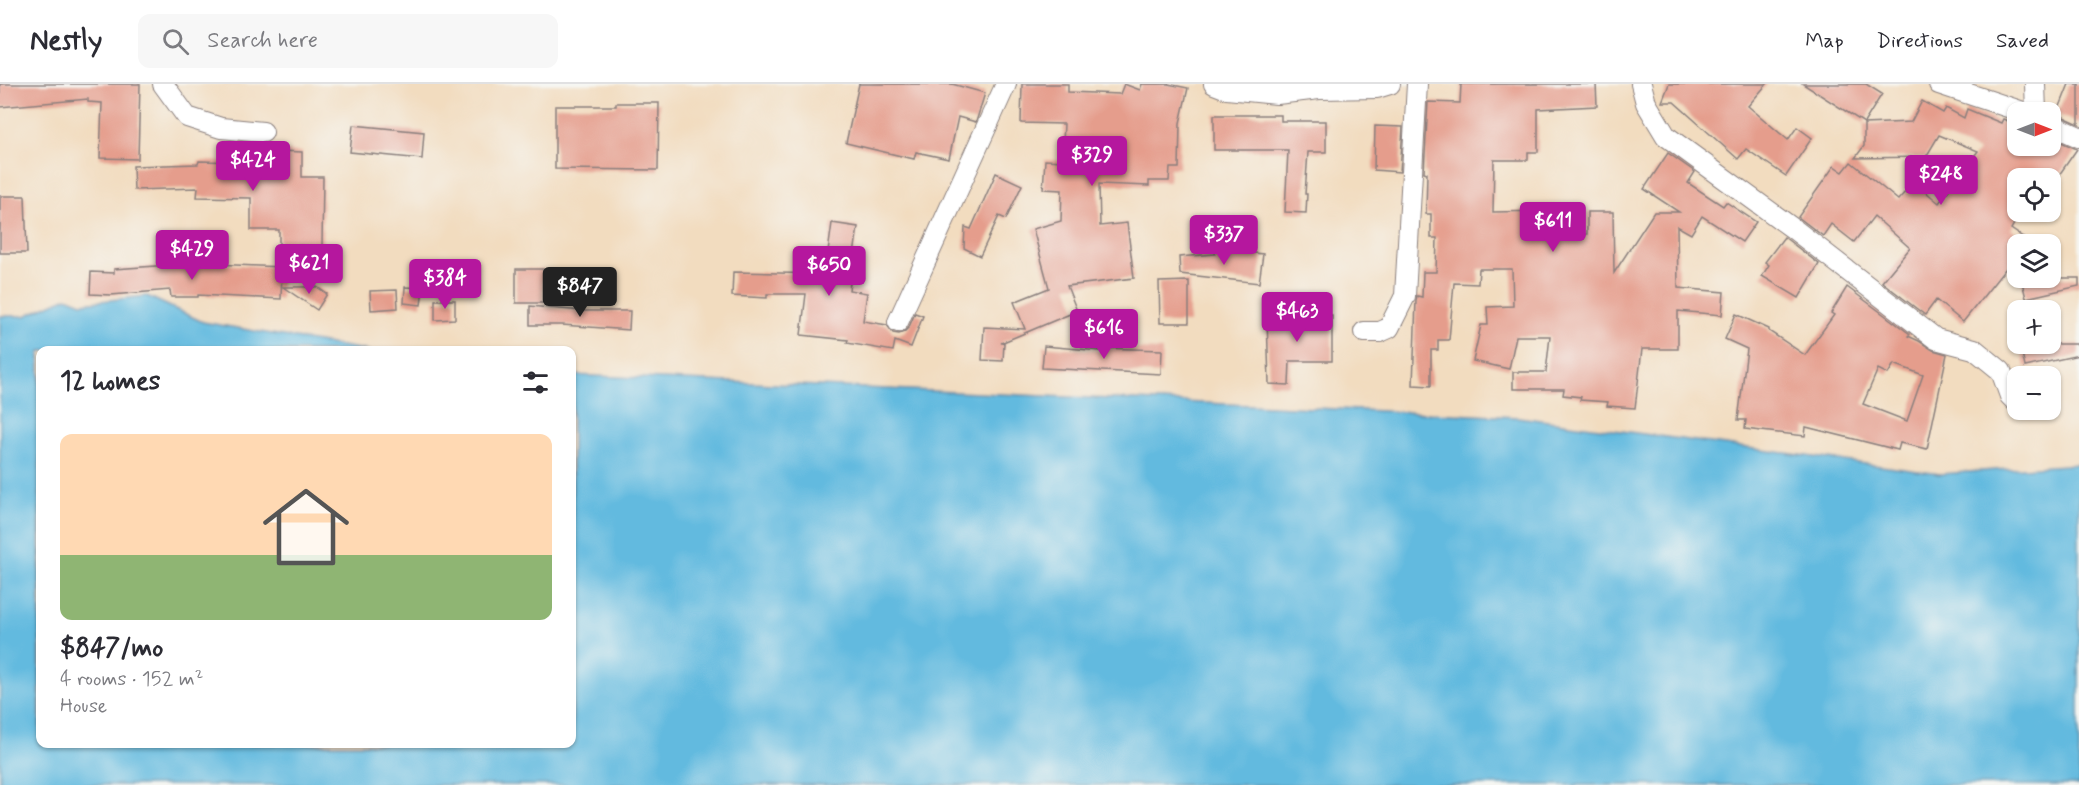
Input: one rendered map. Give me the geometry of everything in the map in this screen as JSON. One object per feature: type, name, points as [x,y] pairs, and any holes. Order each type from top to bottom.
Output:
[{"type":"street","points":[[163,84],[187,117],[221,128],[263,132]]},
{"type":"street","points":[[898,322],[1006,84]]},
{"type":"street","points":[[1214,84],[1227,89],[1277,94],[1319,89],[1377,88],[1390,84]]},
{"type":"street","points":[[1364,332],[1380,332],[1389,328],[1404,296],[1417,84]]},
{"type":"street","points":[[1641,84],[1646,103],[1666,136],[1795,230],[1936,339],[1974,349],[2001,371],[2007,388]]},
{"type":"street","points":[[1939,84],[2007,106]]},
{"type":"street","points":[[2035,84],[2036,102]]},
{"type":"street","points":[[2061,128],[2079,137]]},
{"type":"water","points":[[147,296],[203,322],[341,346],[36,346],[36,748],[576,748],[576,375],[1518,417],[1940,474],[2079,464],[2079,785],[0,785],[0,316],[25,316],[67,297],[82,303]]},
{"type":"building","points":[[0,84],[140,84],[138,159],[100,158],[102,103],[88,102],[88,99],[0,107]]},
{"type":"building","points":[[859,84],[952,84],[985,93],[976,122],[958,117],[949,159],[916,152],[914,159],[846,143]]},
{"type":"building","points":[[1022,84],[1068,84],[1068,92],[1120,94],[1124,84],[1140,90],[1142,84],[1168,84],[1188,88],[1180,123],[1179,168],[1170,168],[1169,181],[1149,181],[1149,186],[1099,184],[1100,226],[1127,223],[1134,278],[1067,286],[1077,311],[1001,343],[1004,343],[1003,361],[982,360],[984,327],[1025,329],[1014,302],[1049,288],[1033,229],[1061,221],[1062,190],[1043,189],[1045,160],[1062,161],[1064,124],[1021,123]]},
{"type":"building","points":[[1461,84],[1596,84],[1597,106],[1538,109],[1538,152],[1528,152],[1528,160],[1494,160],[1493,212],[1546,211],[1546,235],[1587,234],[1587,212],[1613,212],[1614,273],[1654,212],[1679,212],[1644,189],[1668,153],[1695,172],[1688,183],[1723,206],[1726,202],[1756,222],[1742,242],[1702,216],[1691,234],[1677,226],[1678,288],[1724,292],[1722,315],[1678,311],[1678,349],[1642,349],[1635,408],[1607,406],[1608,402],[1580,400],[1581,397],[1563,395],[1564,389],[1513,389],[1513,372],[1546,372],[1550,336],[1516,336],[1509,369],[1473,361],[1481,325],[1488,325],[1487,307],[1513,306],[1512,269],[1479,269],[1478,284],[1454,283],[1449,340],[1438,340],[1438,350],[1431,350],[1431,386],[1413,385],[1416,300],[1417,296],[1422,297],[1423,272],[1436,272],[1437,238],[1431,238],[1431,214],[1426,214],[1427,173],[1424,172],[1428,102],[1460,103]]},
{"type":"building","points":[[1669,84],[1767,84],[1748,106],[1788,140],[1797,127],[1812,138],[1786,176],[1746,149],[1738,159],[1674,102],[1662,102]]},
{"type":"building","points":[[1803,84],[1866,84],[1882,94],[1864,123]]},
{"type":"building","points":[[2069,84],[2079,84],[2079,124],[2061,116],[2061,104]]},
{"type":"building","points":[[1922,101],[1943,113],[1946,108],[1964,118],[1967,109],[2001,123],[2003,119],[2007,121],[2007,156],[2061,156],[2061,142],[2077,149],[2061,172],[2061,168],[2007,168],[2007,222],[2015,222],[2011,229],[2018,234],[2007,234],[2007,267],[1963,322],[1936,300],[1925,315],[1882,282],[1910,248],[1874,216],[1854,242],[1831,224],[1823,236],[1798,217],[1834,166],[1843,172],[1851,162],[1898,200],[1914,182],[1939,203],[1978,151],[1939,135],[1926,157],[1855,158],[1864,146],[1864,124],[1911,122]]},
{"type":"building","points":[[616,103],[659,103],[658,170],[555,169],[555,106],[616,106]]},
{"type":"building","points":[[1214,115],[1281,115],[1281,121],[1326,121],[1326,152],[1308,152],[1306,213],[1285,212],[1288,150],[1214,150]]},
{"type":"building","points":[[353,125],[424,132],[422,159],[350,152]]},
{"type":"building","points":[[1375,126],[1403,127],[1400,172],[1374,170]]},
{"type":"building","points":[[279,151],[302,152],[302,177],[323,177],[322,246],[279,245],[279,230],[251,230],[251,198],[197,197],[198,188],[134,190],[133,166],[198,164],[199,161],[279,163]]},
{"type":"building","points":[[996,173],[1022,185],[1006,219],[999,216],[980,256],[964,248],[965,227],[971,229]]},
{"type":"building","points":[[0,196],[25,196],[27,253],[0,253]]},
{"type":"building","points":[[832,223],[858,227],[849,290],[867,293],[863,321],[887,325],[893,333],[899,334],[909,327],[915,313],[923,316],[911,347],[895,341],[893,351],[847,343],[848,340],[801,335],[806,294],[767,294],[767,298],[732,296],[733,272],[825,274]]},
{"type":"building","points":[[1784,237],[1819,264],[1799,298],[1762,276],[1769,265],[1765,262]]},
{"type":"building","points":[[1216,249],[1263,254],[1259,283],[1180,274],[1179,257],[1215,254]]},
{"type":"building","points":[[170,262],[282,267],[281,299],[198,295],[198,297],[171,297],[170,290],[111,295],[90,294],[91,272],[114,273],[114,269],[170,265]]},
{"type":"building","points":[[516,269],[543,269],[543,303],[516,303]]},
{"type":"building","points":[[2061,278],[2079,278],[2079,286],[2026,298],[2024,288],[2061,288]]},
{"type":"building","points":[[1189,281],[1189,323],[1160,323],[1159,282]]},
{"type":"building","points":[[283,287],[317,287],[327,294],[317,310]]},
{"type":"building","points":[[405,287],[423,288],[421,305],[404,303]]},
{"type":"building","points":[[1847,287],[1910,334],[1908,336],[1933,350],[1947,354],[1927,449],[1900,443],[1898,450],[1806,427],[1805,436],[1745,429],[1746,420],[1738,420],[1747,349],[1725,339],[1736,314],[1769,329],[1805,355],[1834,315],[1831,313]],"holes":[[[1894,364],[1923,375],[1907,421],[1863,404],[1878,369],[1888,374]]]},
{"type":"building","points":[[397,290],[398,308],[371,310],[370,291]]},
{"type":"building","points":[[435,300],[455,300],[455,319],[435,320]]},
{"type":"building","points":[[530,306],[581,311],[630,311],[629,330],[530,325]]},
{"type":"building","points":[[1332,315],[1332,361],[1290,361],[1289,385],[1269,384],[1267,317]]},
{"type":"building","points":[[2061,344],[2079,344],[2079,355],[2025,366],[2022,354],[2061,354]]},
{"type":"building","points":[[1044,346],[1100,351],[1100,348],[1162,350],[1161,374],[1042,368]]}]
